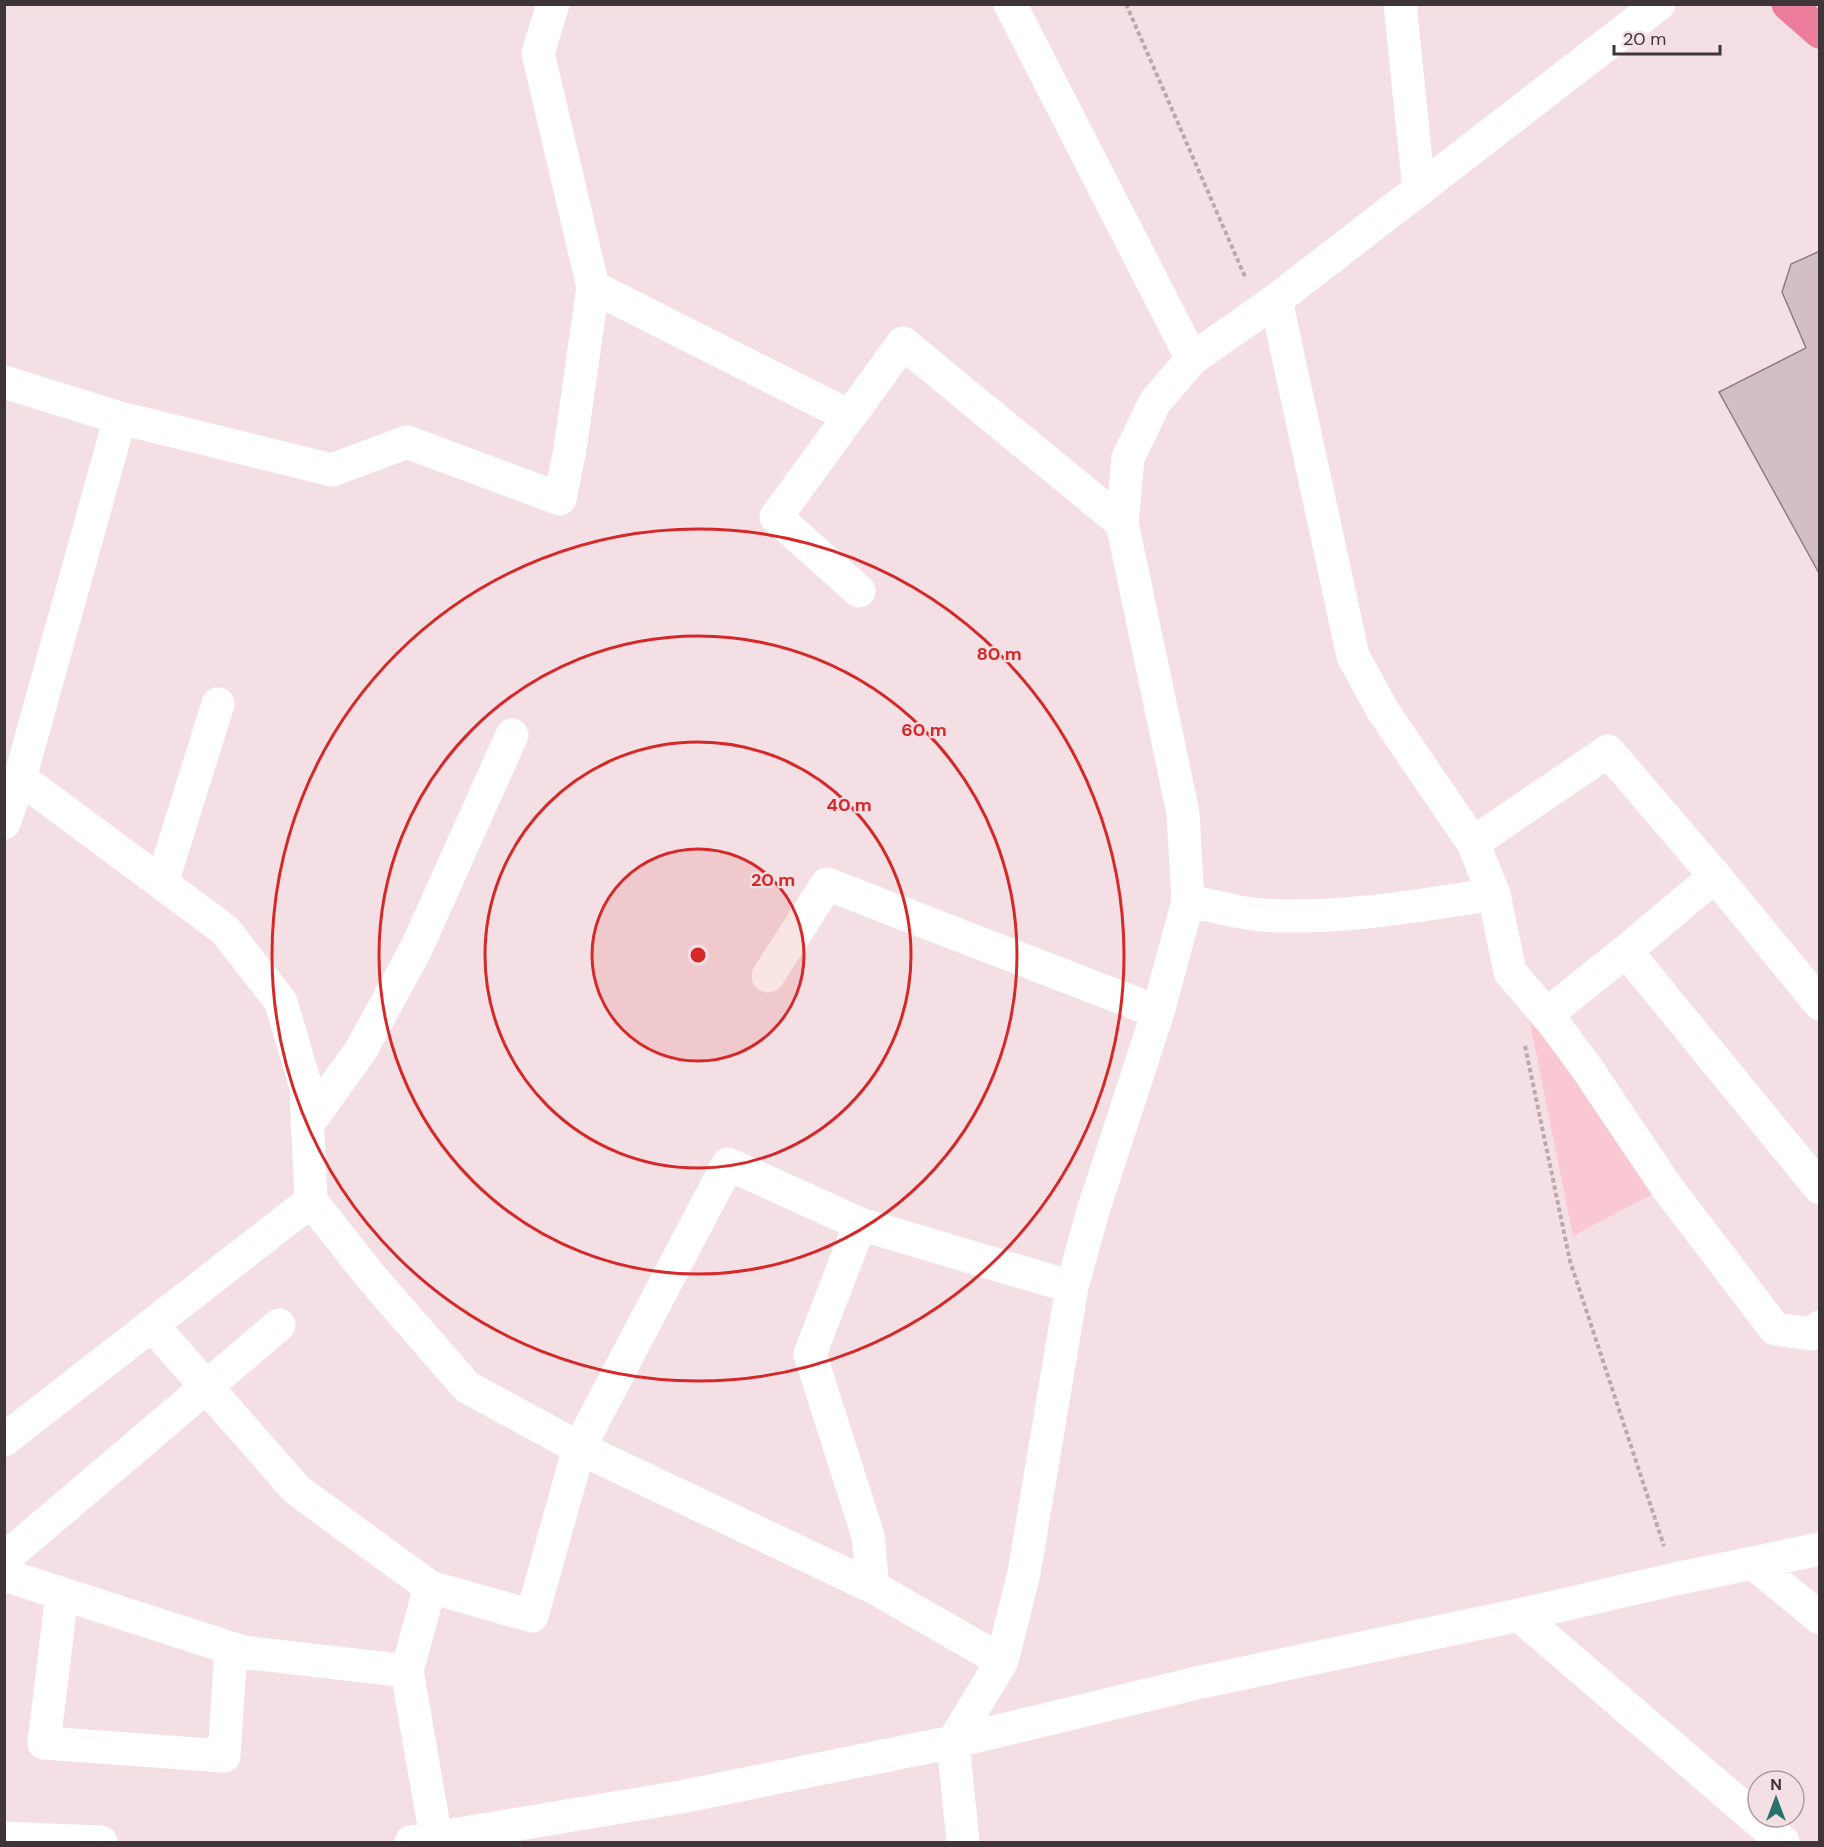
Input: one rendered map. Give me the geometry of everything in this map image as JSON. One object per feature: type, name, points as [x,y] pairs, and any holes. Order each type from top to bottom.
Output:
[{"type":"highway","points":[[1788,4],[1820,32]]},
{"type":"street","points":[[4,382],[120,418],[332,470],[407,442],[560,499],[570,449],[593,287],[538,53],[553,4]]},
{"type":"street","points":[[1010,4],[1192,359]]},
{"type":"street","points":[[1400,4],[1419,190]]},
{"type":"street","points":[[963,1842],[953,1742],[1002,1661],[1024,1573],[1072,1287],[1093,1211],[1158,1012],[1188,901],[1183,813],[1122,523],[1128,458],[1155,402],[1192,359],[1268,305],[1659,4]]},
{"type":"street","points":[[593,287],[849,416]]},
{"type":"street","points":[[1268,305],[1353,656],[1383,711],[1473,843],[1494,894],[1510,972],[1586,1067],[1666,1186],[1775,1329],[1811,1334],[1820,1327]]},
{"type":"street","points":[[859,591],[776,517],[903,343],[1122,523]]},
{"type":"street","points":[[4,823],[20,778],[120,418]]},
{"type":"street","points":[[162,883],[218,704]]},
{"type":"street","points":[[307,1125],[361,1050],[416,949],[512,735]]},
{"type":"street","points":[[1473,843],[1608,751],[1820,1004]]},
{"type":"street","points":[[20,778],[225,930],[281,1002],[306,1087],[311,1201],[372,1278],[467,1387],[579,1448],[873,1587],[1002,1661]]},
{"type":"street","points":[[1546,1015],[1715,876]]},
{"type":"street","points":[[768,976],[827,884],[1158,1012]]},
{"type":"street","points":[[1188,901],[1258,915],[1318,916],[1415,907],[1494,894]]},
{"type":"street","points":[[1626,951],[1820,1188]]},
{"type":"street","points":[[152,1325],[297,1490],[430,1587],[532,1616],[579,1448],[728,1164],[860,1224],[1072,1287]]},
{"type":"street","points":[[4,1440],[311,1201]]},
{"type":"street","points":[[860,1224],[810,1354],[868,1536],[873,1587]]},
{"type":"street","points":[[4,1559],[279,1325]]},
{"type":"street","points":[[430,1587],[407,1671],[424,1840],[675,1798],[953,1742],[1201,1682],[1820,1549]]},
{"type":"street","points":[[1753,1563],[1820,1618]]},
{"type":"street","points":[[4,1575],[243,1652],[407,1671]]},
{"type":"street","points":[[62,1594],[44,1743],[224,1756],[231,1648]]},
{"type":"street","points":[[1520,1615],[1783,1842]]},
{"type":"street","points":[[4,1838],[101,1842]]},
{"type":"path","points":[[1126,4],[1268,305]]},
{"type":"path","points":[[1523,1038],[1570,1261],[1675,1579]]},
{"type":"shaded area","points":[[1527,1008],[1654,1193],[1573,1236]]},
{"type":"building","points":[[1820,251],[1820,575],[1719,392],[1806,348],[1782,292],[1791,264]]}]
